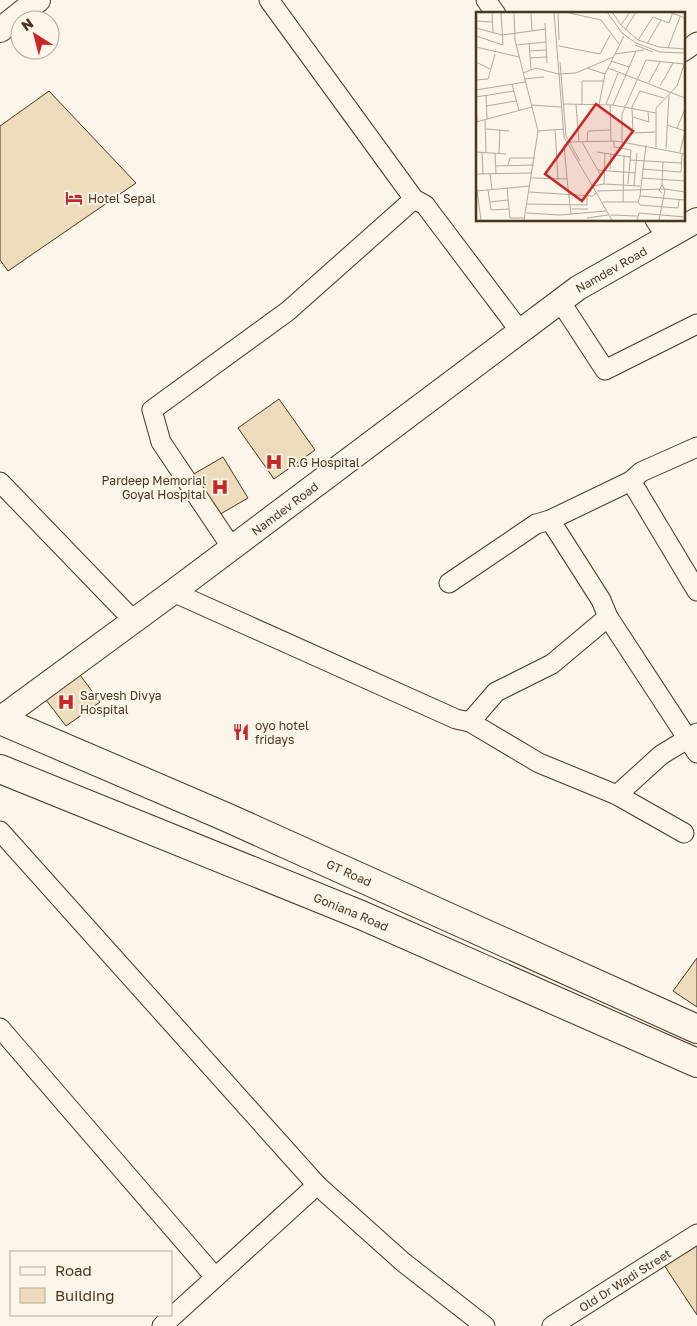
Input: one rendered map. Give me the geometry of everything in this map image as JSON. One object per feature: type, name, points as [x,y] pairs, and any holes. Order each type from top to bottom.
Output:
[{"type":"main road","name":"GT Road","points":[[0,720],[226,816],[697,1029]]},
{"type":"main road","name":"Goniana Road","points":[[2,773],[361,915],[697,1063]]},
{"type":"street","points":[[0,30],[38,0]]},
{"type":"street","points":[[269,0],[414,199],[425,205],[520,331]]},
{"type":"street","points":[[486,0],[495,12]]},
{"type":"street","points":[[684,51],[697,42]]},
{"type":"street","points":[[232,548],[161,442],[152,410],[288,311],[414,199]]},
{"type":"street","name":"Namdev Road","points":[[0,720],[560,301],[661,228],[697,220]]},
{"type":"street","points":[[560,301],[605,370],[697,324]]},
{"type":"street","points":[[449,583],[536,524],[550,520],[631,481],[641,472],[697,447]]},
{"type":"street","points":[[631,481],[697,590]]},
{"type":"street","points":[[0,482],[134,621]]},
{"type":"street","points":[[550,520],[601,600],[608,617],[694,742],[661,755],[617,795]]},
{"type":"street","points":[[173,592],[456,719],[470,722],[539,763],[617,795],[684,833]]},
{"type":"street","points":[[470,722],[496,692],[552,664],[608,617]]},
{"type":"street","points":[[0,831],[317,1185],[403,1262],[485,1326]]},
{"type":"street","points":[[0,1028],[215,1278]]},
{"type":"street","points":[[162,1326],[317,1185]]},
{"type":"street","name":"Old Dr Wadi Street","points":[[552,1326],[697,1234]]},
{"type":"building","points":[[49,91],[136,183],[8,271],[0,260],[0,126]]},
{"type":"building","points":[[279,399],[315,450],[274,479],[238,428]]},
{"type":"building","points":[[223,457],[248,498],[217,516],[192,475]]},
{"type":"building","points":[[80,675],[100,702],[66,726],[46,700]]},
{"type":"building","points":[[697,958],[697,1007],[673,991]]},
{"type":"building","points":[[697,1235],[697,1315],[660,1259]]},
{"type":"place","name":"Hotel Sepal","points":[[74,198]]},
{"type":"place","name":"R.G Hospital","points":[[274,462]]},
{"type":"place","name":"Pardeep Memorial Goyal Hospital","points":[[220,487]]},
{"type":"place","name":"Sarvesh Divya Hospital","points":[[66,702]]},
{"type":"place","name":"oyo hotel fridays","points":[[241,732]]}]
